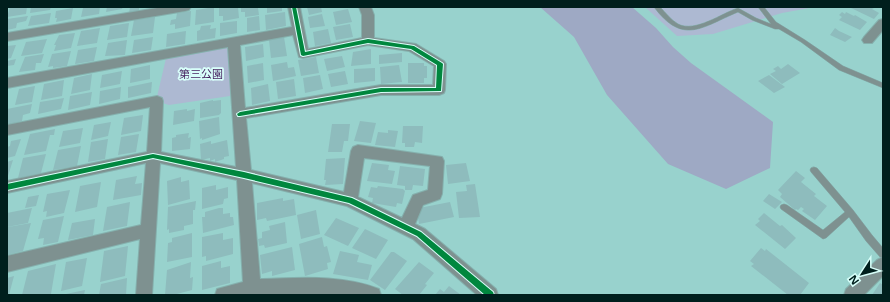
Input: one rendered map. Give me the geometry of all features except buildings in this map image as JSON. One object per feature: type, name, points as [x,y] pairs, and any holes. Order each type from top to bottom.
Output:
[{"type":"street","points":[[7,37],[159,9],[185,7]]},
{"type":"street","points":[[240,114],[380,90],[439,90],[440,64],[412,47],[368,42],[303,54],[294,7]]},
{"type":"street","points":[[365,7],[368,15],[368,42]]},
{"type":"street","points":[[868,40],[883,24]]},
{"type":"street","points":[[7,83],[298,30]]},
{"type":"street","points":[[234,42],[252,288]]},
{"type":"street","points":[[7,130],[157,101],[144,295]]},
{"type":"street","points":[[350,200],[358,152],[437,161],[435,194],[418,200],[406,228]]},
{"type":"street","points":[[7,187],[153,156],[244,175],[350,200],[419,234],[490,295]]},
{"type":"street","points":[[7,264],[148,230]]},
{"type":"street","points":[[852,295],[883,265]]},
{"type":"street","points":[[223,295],[252,288],[303,286],[344,287],[373,295]]},
{"type":"lane","points":[[657,7],[674,26],[684,29],[694,29],[738,10],[754,19],[785,30]]},
{"type":"lane","points":[[761,7],[774,23],[803,40],[841,68],[883,86]]},
{"type":"lane","points":[[814,170],[883,254]]},
{"type":"lane","points":[[784,207],[823,235],[850,212]]},
{"type":"green space","points":[[645,7],[815,7],[782,13],[713,34],[677,36]]},
{"type":"green space","name":"第三公園","points":[[234,42],[230,96],[169,105],[156,101],[167,54]]},
{"type":"shaded area","points":[[540,7],[632,7],[656,28],[673,47],[691,63],[773,122],[770,168],[726,189],[668,164],[607,95],[574,37]]},
{"type":"cycle path","points":[[240,114],[381,90],[439,90],[440,64],[412,47],[368,41],[303,54],[294,7]]},
{"type":"cycle path","points":[[7,187],[153,156],[244,175],[350,200],[419,234],[490,295]]}]
